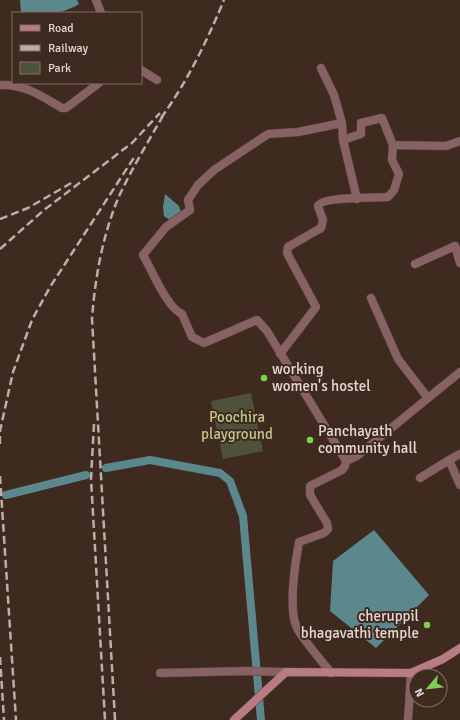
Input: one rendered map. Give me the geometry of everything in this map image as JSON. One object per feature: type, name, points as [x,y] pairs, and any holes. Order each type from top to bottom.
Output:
[{"type":"street","points":[[96,0],[101,12]]},
{"type":"street","points":[[321,68],[334,95],[342,123],[344,140],[357,199]]},
{"type":"street","points":[[142,71],[158,80]]},
{"type":"street","points":[[0,85],[18,85],[27,88],[62,108],[66,108],[76,102],[98,84]]},
{"type":"street","points":[[280,354],[316,307],[287,253],[288,247],[321,228],[323,220],[318,206],[319,203],[344,197],[357,199],[388,197],[394,190],[399,174],[392,160],[394,145],[382,118],[361,123],[361,134],[344,140]]},
{"type":"street","points":[[342,123],[298,132],[268,134],[214,170],[198,185],[188,200],[190,210],[166,227],[143,255],[169,302],[176,311],[182,314],[192,337],[204,344],[257,320],[268,331],[280,354],[346,461]]},
{"type":"street","points":[[394,145],[446,146],[460,141]]},
{"type":"street","points":[[415,264],[455,246],[460,263]]},
{"type":"street","points":[[372,298],[398,359],[428,398]]},
{"type":"street","points":[[331,673],[297,628],[294,610],[294,565],[299,542],[324,533],[328,529],[327,524],[310,495],[310,486],[342,470],[346,461],[357,456],[460,372]]},
{"type":"street","points":[[420,478],[460,454]]},
{"type":"street","points":[[449,460],[460,485]]},
{"type":"street","points":[[424,668],[443,659],[460,648]]},
{"type":"street","points":[[160,673],[246,671],[408,674]]},
{"type":"street","points":[[234,720],[286,672]]},
{"type":"street","points":[[408,720],[409,708]]},
{"type":"green space","name":"Poochira playground","points":[[251,393],[263,451],[223,459],[211,401]]},
{"type":"water","points":[[20,0],[77,0],[79,4],[72,8],[58,12],[21,12]]},
{"type":"water","points":[[165,194],[179,206],[181,212],[171,221],[164,216],[163,207]]},
{"type":"water","points":[[374,530],[429,595],[376,648],[330,611],[333,561]]},
{"type":"waterway","points":[[106,468],[150,460],[220,473],[230,481],[243,516],[261,720]]},
{"type":"waterway","points":[[6,495],[86,475]]},
{"type":"railway","points":[[161,118],[196,61],[224,0]]},
{"type":"railway","points":[[0,249],[44,210],[132,143],[160,113]]},
{"type":"railway","points":[[115,720],[92,319],[95,287],[101,255],[114,209],[130,174],[164,114]]},
{"type":"railway","points":[[0,444],[0,431],[13,372],[32,320],[50,287],[135,156]]},
{"type":"railway","points":[[0,219],[28,208],[73,182]]},
{"type":"railway","points":[[94,424],[91,479],[105,720]]},
{"type":"railway","points":[[0,476],[16,720]]},
{"type":"railway","points":[[0,657],[4,720]]},
{"type":"place","name":"working women's hostel","points":[[264,378]]},
{"type":"place","name":"Panchayath community hall","points":[[310,440]]},
{"type":"place","name":"cheruppil bhagavathi temple","points":[[427,625]]}]
